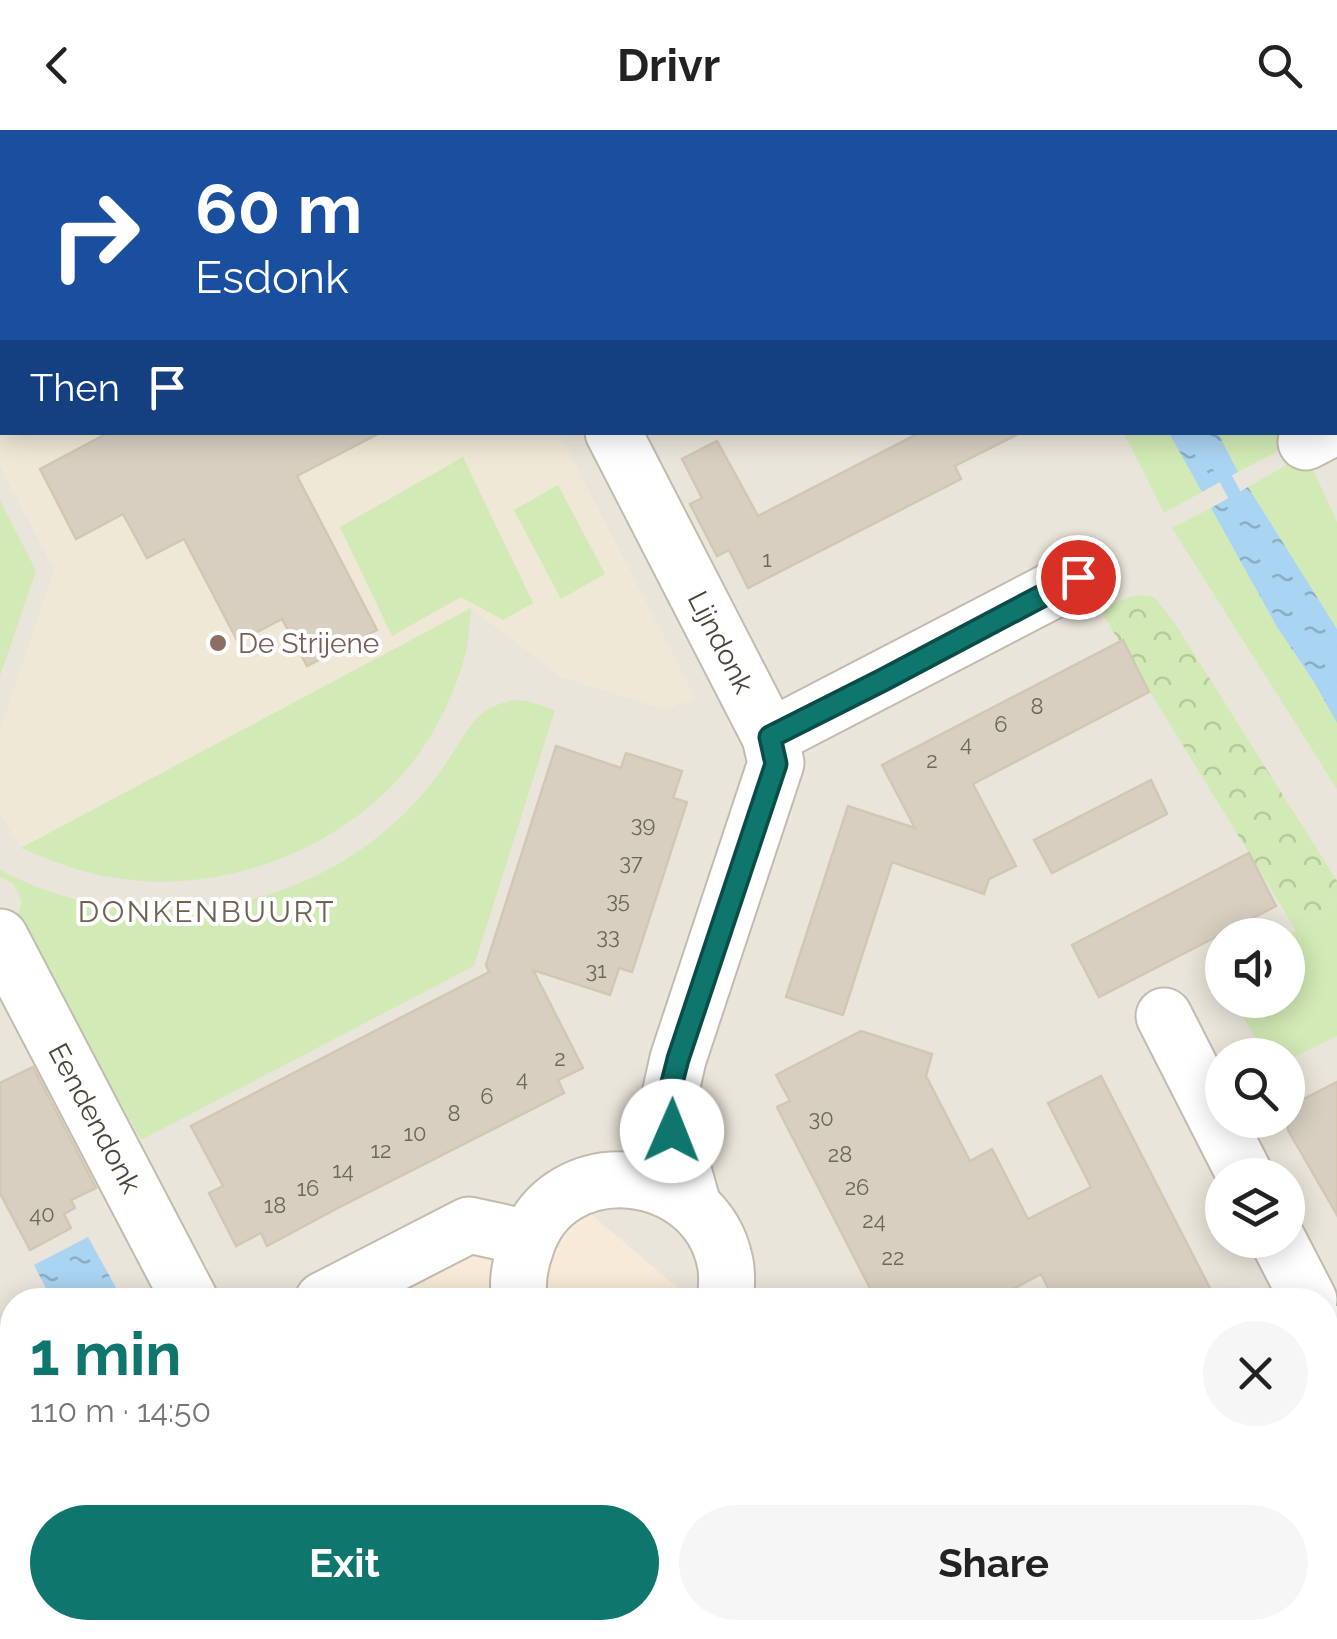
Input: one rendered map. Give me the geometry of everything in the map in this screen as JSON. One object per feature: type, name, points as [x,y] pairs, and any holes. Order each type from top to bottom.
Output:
[{"type":"street","name":"Lijndonk","points":[[615,435],[770,737],[776,764],[668,1098],[672,1131],[694,1206],[711,1227],[734,1288]]},
{"type":"street","points":[[770,737],[1078,577]]},
{"type":"street","name":"Eendendonk","points":[[0,937],[184,1288]]},
{"type":"street","points":[[1164,1016],[1236,1158]]},
{"type":"street","points":[[520,1288],[520,1265],[528,1238],[544,1214],[564,1196],[589,1184],[616,1178],[644,1180],[670,1190],[694,1206]]},
{"type":"street","points":[[347,1288],[469,1225],[528,1238]]},
{"type":"street","points":[[1287,1258],[1303,1288]]},
{"type":"shaded area","points":[[0,435],[1337,435],[1337,1288],[0,1288]]},
{"type":"shaded area","name":"De Strijene","points":[[0,435],[21,435],[24,439],[30,435],[560,435],[695,697],[666,710],[561,677],[471,608],[21,848],[0,813],[0,730],[54,570],[0,466]]},
{"type":"shaded area","points":[[579,1204],[678,1288],[341,1288]]},
{"type":"green space","points":[[1125,435],[1170,435],[1202,492],[1164,513]]},
{"type":"green space","points":[[1219,435],[1294,435],[1297,441],[1238,472]]},
{"type":"green space","points":[[1306,454],[1337,522],[1337,629],[1248,487]]},
{"type":"green space","points":[[463,457],[533,603],[503,620],[461,597],[392,636],[340,527]]},
{"type":"green space","points":[[558,485],[605,574],[561,599],[514,510]]},
{"type":"green space","points":[[0,500],[36,571],[0,676]]},
{"type":"green space","points":[[1211,508],[1277,627],[1337,723],[1337,789],[1172,528]]},
{"type":"green space","points":[[1154,597],[1174,622],[1337,881],[1337,902],[1305,924],[1305,918],[1289,918],[1100,610],[1127,598]]},
{"type":"green space","points":[[471,608],[461,669],[430,737],[403,774],[371,806],[293,854],[205,879],[160,882],[91,873],[21,848]]},
{"type":"green space","points":[[515,700],[555,710],[474,966],[141,1140],[125,1111],[113,1117],[14,926],[22,901],[13,883],[0,877],[0,870],[51,892],[105,905],[159,910],[213,907],[266,895],[317,875],[364,847],[419,798],[475,720],[491,708]]},
{"type":"green space","points":[[1337,902],[1337,1036],[1305,1052],[1305,1038],[1255,1038],[1244,1018],[1305,1018],[1305,924]]},
{"type":"water","points":[[1170,435],[1219,435],[1238,472],[1202,492]]},
{"type":"water","points":[[1248,487],[1337,629],[1337,723],[1277,627],[1211,508]]},
{"type":"water","points":[[88,1237],[116,1288],[46,1288],[34,1265]]},
{"type":"building","points":[[104,435],[376,435],[297,476],[377,630],[307,666],[282,619],[238,642],[184,539],[147,558],[123,514],[76,539],[40,469]]},
{"type":"building","points":[[915,435],[1016,435],[955,466],[961,479],[748,588],[729,550],[717,556],[690,504],[702,498],[682,459],[717,441],[758,516]]},
{"type":"building","points":[[1123,640],[1149,692],[973,784],[1016,866],[989,879],[984,894],[892,862],[843,1015],[786,997],[848,806],[915,828],[882,765]]},
{"type":"building","points":[[556,746],[621,768],[626,753],[682,771],[673,798],[687,802],[632,972],[619,968],[610,995],[533,970],[583,1068],[558,1080],[564,1093],[267,1246],[261,1233],[236,1246],[209,1193],[223,1186],[191,1126],[489,972],[486,965]]},
{"type":"building","points":[[1151,780],[1167,814],[1052,873],[1034,840]]},
{"type":"building","points":[[1249,853],[1276,906],[1253,918],[1205,918],[1205,943],[1099,997],[1072,945]]},
{"type":"building","points":[[861,1031],[932,1054],[926,1076],[970,1161],[992,1149],[1028,1219],[1091,1187],[1048,1103],[1101,1076],[1210,1288],[1048,1288],[1041,1274],[1015,1288],[870,1288],[777,1107],[790,1101],[776,1075]]},
{"type":"building","points":[[33,1067],[96,1188],[71,1200],[75,1208],[64,1214],[71,1228],[30,1250],[0,1193],[0,1083]]},
{"type":"building","points":[[1337,1082],[1337,1215],[1293,1138],[1305,1138],[1305,1098]]},
{"type":"waterway","points":[[1203,435],[1243,511]]},
{"type":"place","name":"De Strijene","points":[[218,643]]},
{"type":"district","name":"DONKENBUURT","points":[[207,912]]},
{"type":"route","points":[[672,1131],[668,1098],[678,1059],[776,764],[770,737],[1078,577]]}]
